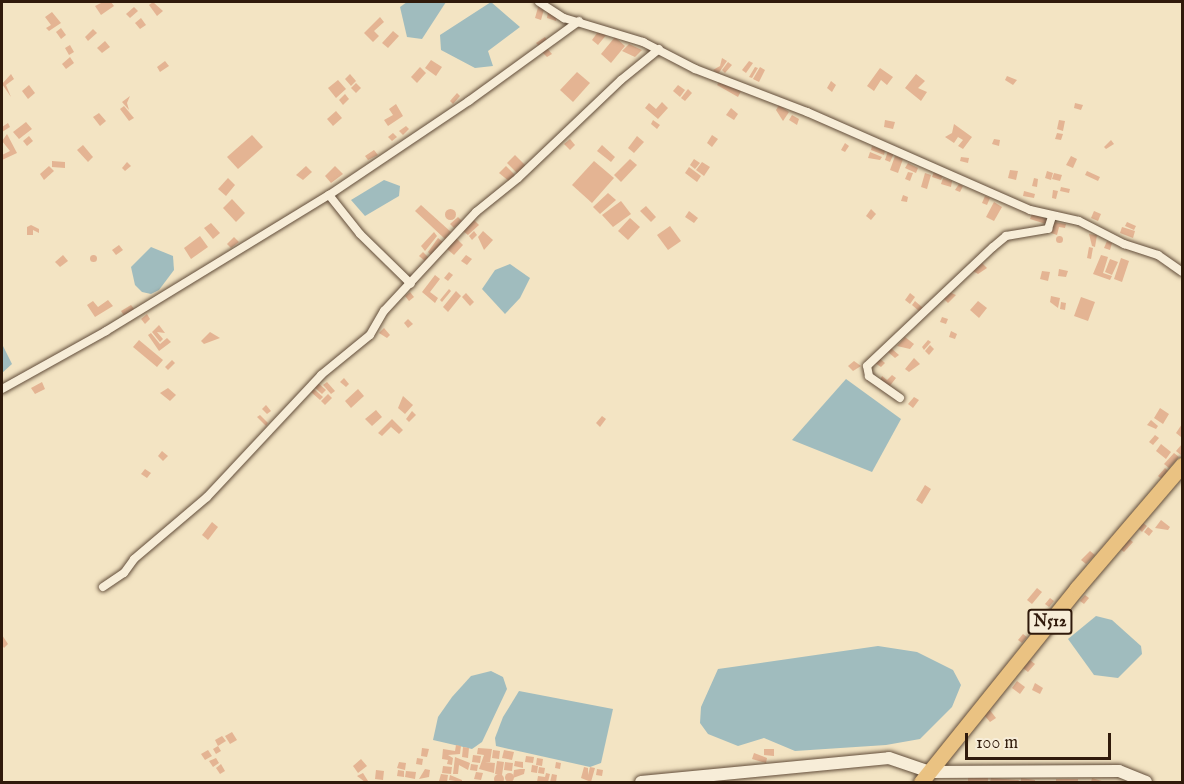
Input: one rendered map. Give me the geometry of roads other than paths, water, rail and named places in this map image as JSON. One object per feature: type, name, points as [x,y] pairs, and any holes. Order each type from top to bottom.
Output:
[{"type":"highway","name":"N512","points":[[926,777],[1077,588],[1182,465]]},
{"type":"street","points":[[539,2],[564,18],[579,21],[659,50],[695,69],[807,112],[1052,217],[1089,225],[1124,244],[1158,255],[1182,272]]},
{"type":"street","points":[[2,389],[106,331],[329,195],[469,101],[579,21]]},
{"type":"street","points":[[103,588],[124,573],[134,559],[207,497],[321,375],[370,335],[384,310],[411,284],[476,212],[518,178],[621,80],[659,50]]},
{"type":"street","points":[[329,195],[360,234],[411,284]]},
{"type":"street","points":[[900,398],[869,376],[867,366],[993,247],[1006,237],[1048,229],[1052,217]]},
{"type":"street","points":[[641,783],[716,778],[889,758],[926,777],[1119,771],[1146,783]]},
{"type":"water","points":[[407,2],[446,2],[422,39],[407,37],[400,7]]},
{"type":"water","points":[[491,2],[520,27],[488,51],[493,66],[475,68],[441,50],[440,35]]},
{"type":"water","points":[[384,180],[400,186],[399,196],[365,216],[351,200]]},
{"type":"water","points":[[151,247],[173,256],[174,270],[159,290],[151,294],[142,292],[135,285],[131,267]]},
{"type":"water","points":[[510,264],[530,278],[520,298],[505,314],[482,289],[495,270]]},
{"type":"water","points":[[2,344],[12,364],[2,373]]},
{"type":"water","points":[[846,379],[901,419],[872,472],[792,440]]},
{"type":"water","points":[[1096,616],[1112,620],[1141,646],[1142,654],[1118,678],[1094,675],[1068,639]]},
{"type":"water","points":[[878,646],[917,652],[953,670],[961,685],[952,707],[920,739],[886,745],[795,751],[764,738],[738,746],[708,734],[700,723],[701,707],[718,669]]},
{"type":"water","points":[[491,671],[503,677],[507,689],[482,742],[472,749],[433,740],[438,717],[452,697],[471,676]]},
{"type":"water","points":[[519,691],[613,709],[601,763],[590,767],[496,746],[495,738],[503,717]]}]
